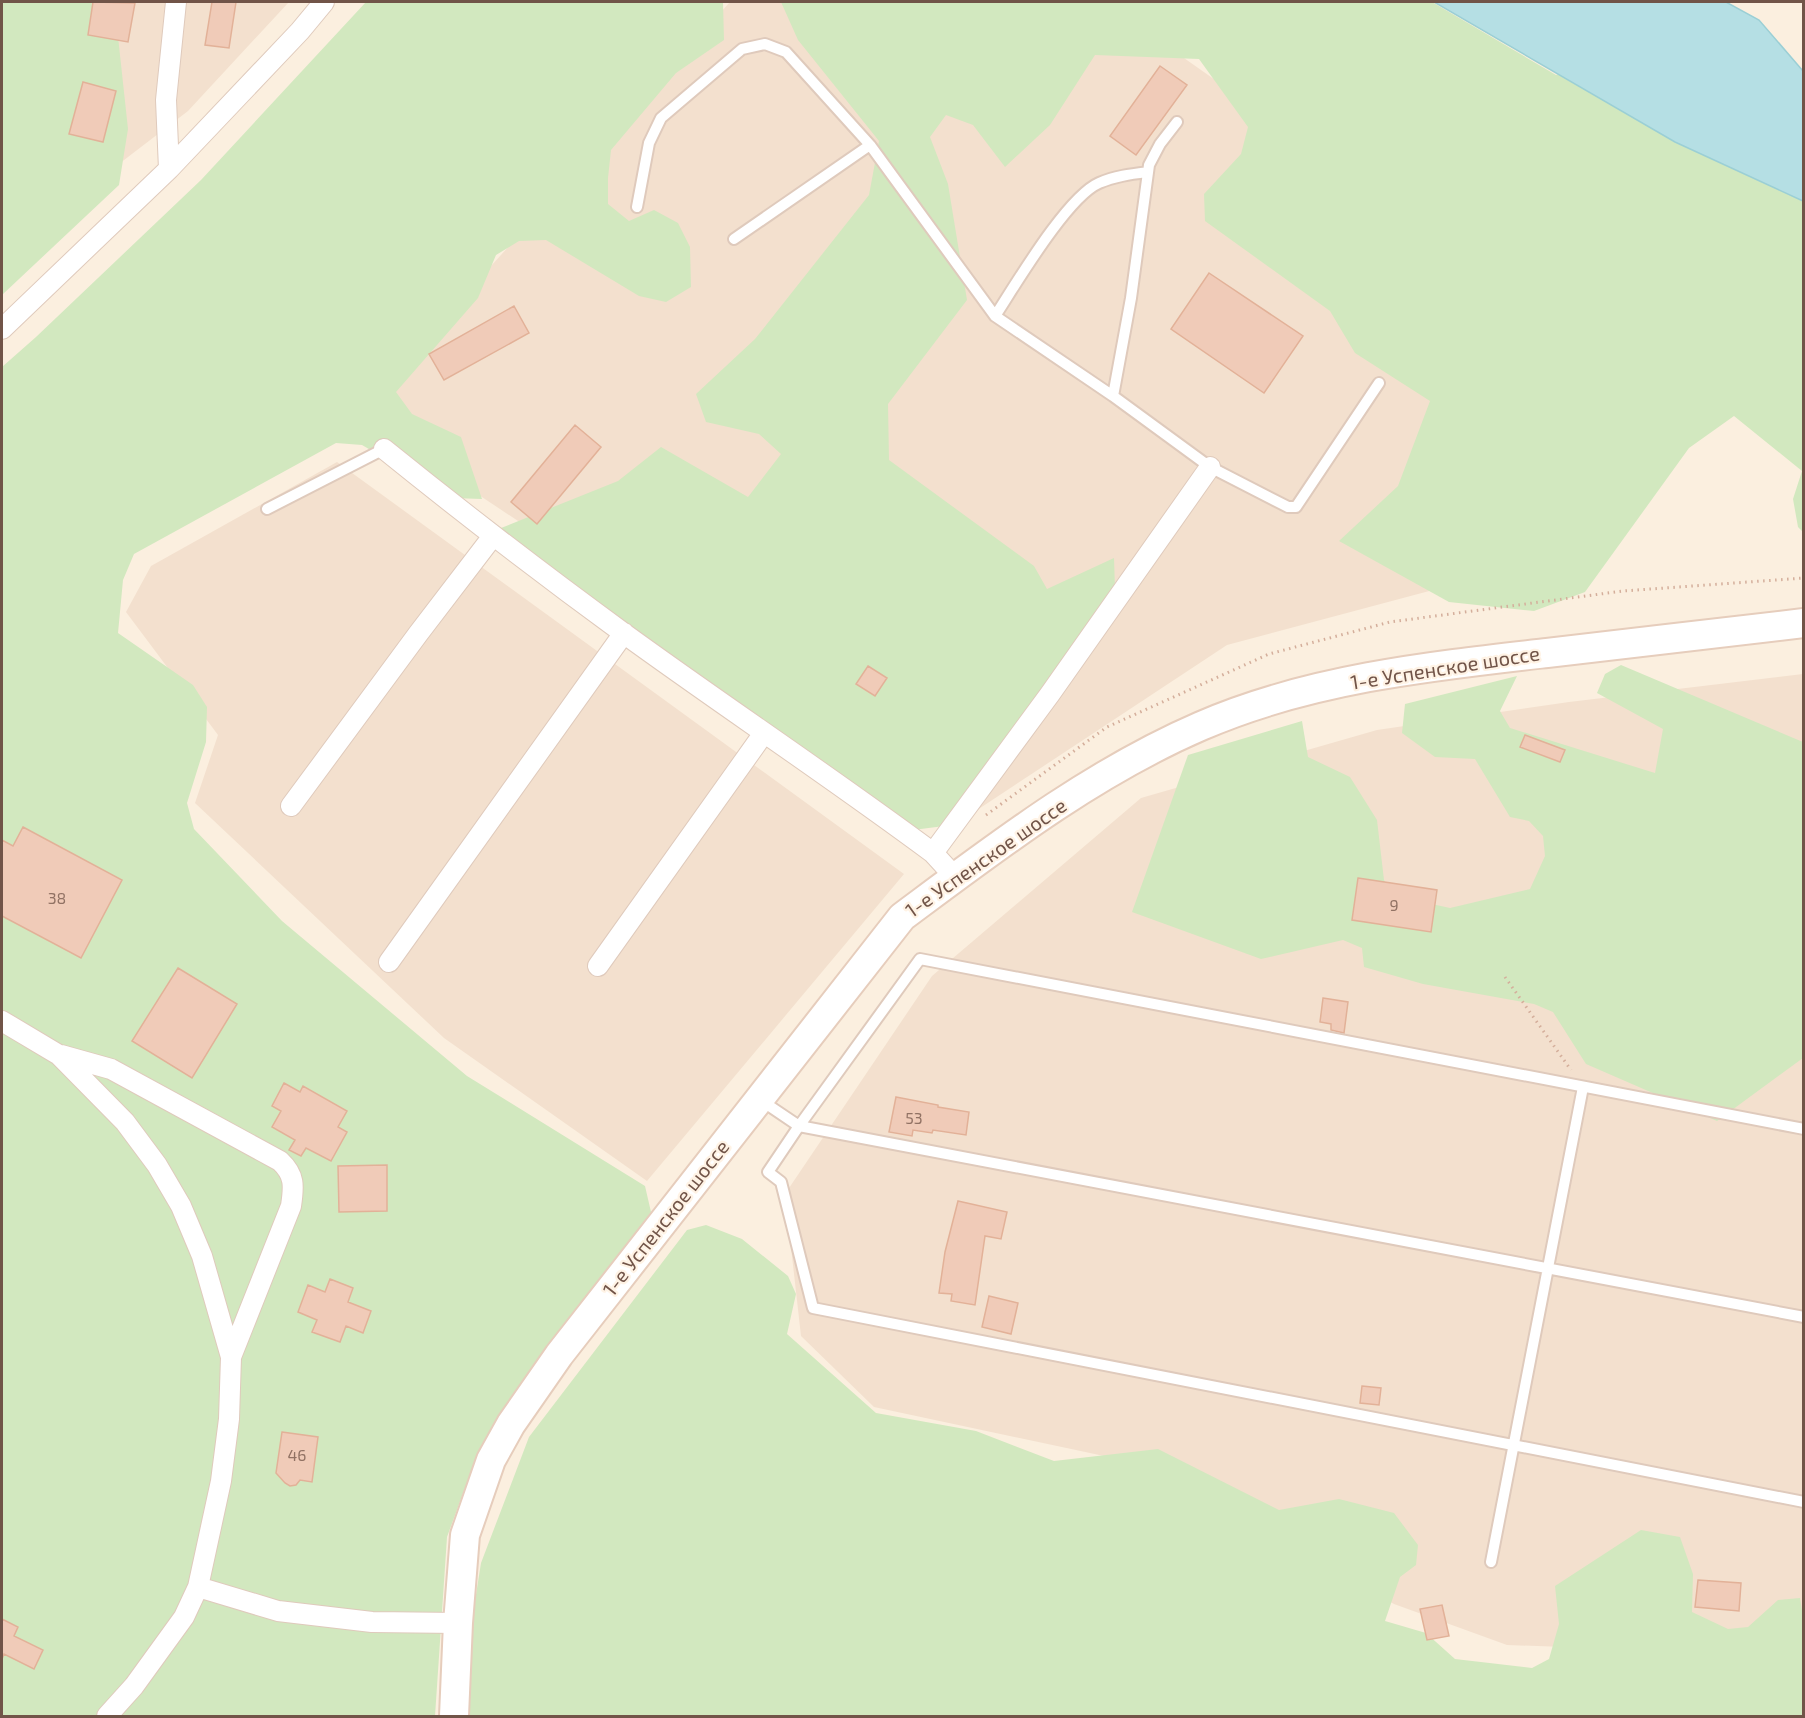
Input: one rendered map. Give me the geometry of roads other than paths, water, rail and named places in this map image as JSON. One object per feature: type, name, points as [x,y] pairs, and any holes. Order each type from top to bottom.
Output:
[{"type":"main road","name":"1-е Успенское шоссе","points":[[454,1716],[465,1535],[491,1460],[511,1424],[559,1355],[902,917],[955,877],[1093,782],[1202,726],[1268,702],[1381,675],[1469,662],[1803,623]]},
{"type":"street","points":[[169,169],[166,100],[176,2]]},
{"type":"street","points":[[2,329],[169,169],[300,31],[324,2]]},
{"type":"street","points":[[384,449],[493,536],[624,633],[933,853],[955,877]]},
{"type":"street","points":[[933,853],[1050,694],[1210,467]]},
{"type":"street","points":[[291,806],[493,536]]},
{"type":"street","points":[[389,962],[624,633]]},
{"type":"street","points":[[598,966],[764,733]]},
{"type":"street","points":[[2,1021],[59,1055],[125,1122],[157,1164],[181,1206],[202,1256],[231,1357],[229,1419],[221,1481],[198,1587],[184,1617],[134,1686],[107,1716]]},
{"type":"street","points":[[59,1055],[111,1069],[280,1161],[290,1170],[294,1189],[291,1206],[231,1357]]},
{"type":"street","points":[[198,1587],[278,1611],[372,1622],[458,1623]]},
{"type":"lane","points":[[637,207],[649,143],[661,118],[742,49],[765,44],[786,52],[870,145],[995,316],[1113,396],[1210,467],[1288,507],[1296,507],[1379,383]]},
{"type":"lane","points":[[1113,396],[1131,298],[1149,165],[1160,144],[1177,122]]},
{"type":"lane","points":[[734,239],[870,145]]},
{"type":"lane","points":[[995,316],[1074,202],[1097,184],[1121,176],[1148,172]]},
{"type":"lane","points":[[267,509],[384,449]]},
{"type":"lane","points":[[1803,1129],[920,959],[768,1172],[781,1182],[813,1308],[1803,1502]]},
{"type":"lane","points":[[1491,1562],[1583,1087]]},
{"type":"lane","points":[[759,1098],[799,1126],[1803,1317]]},
{"type":"water","points":[[1434,2],[1726,2],[1759,20],[1803,71],[1803,201],[1675,142]]}]
